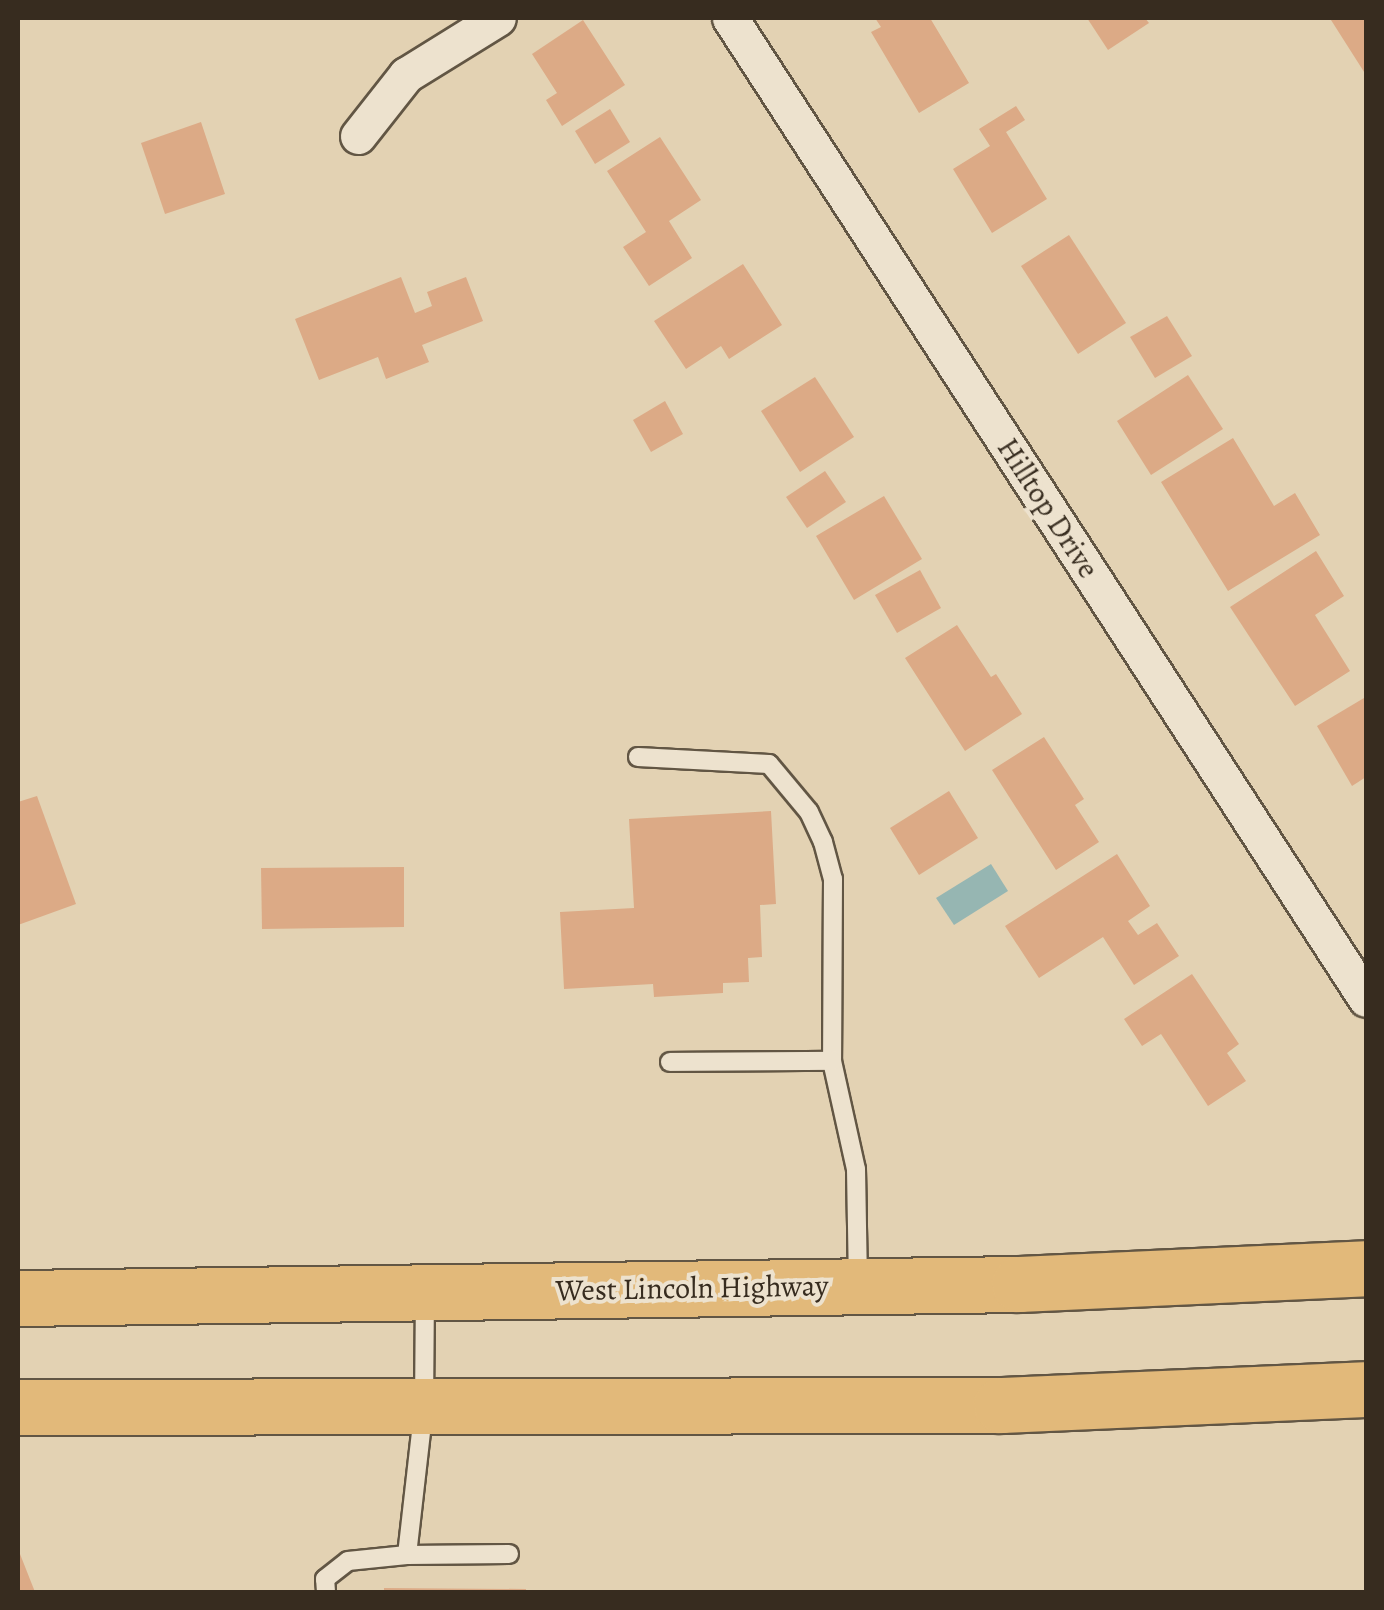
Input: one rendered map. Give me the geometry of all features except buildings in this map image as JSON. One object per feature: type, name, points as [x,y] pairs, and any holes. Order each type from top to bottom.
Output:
[{"type":"main road","name":"West Lincoln Highway","points":[[21,1293],[1019,1284],[1366,1268]]},
{"type":"main road","points":[[18,1407],[1001,1406],[1366,1389]]},
{"type":"street","points":[[358,136],[406,76],[498,18]]},
{"type":"street","name":"Hilltop Drive","points":[[730,18],[1366,999]]},
{"type":"lane","points":[[638,757],[769,764],[809,812],[823,842],[833,878],[832,1061],[856,1168],[858,1286]]},
{"type":"lane","points":[[670,1062],[832,1061]]},
{"type":"lane","points":[[407,1555],[424,1406],[425,1292]]},
{"type":"lane","points":[[326,1592],[325,1578],[348,1561],[407,1555],[509,1554]]},
{"type":"water","points":[[991,864],[1008,891],[954,925],[936,898]]}]
